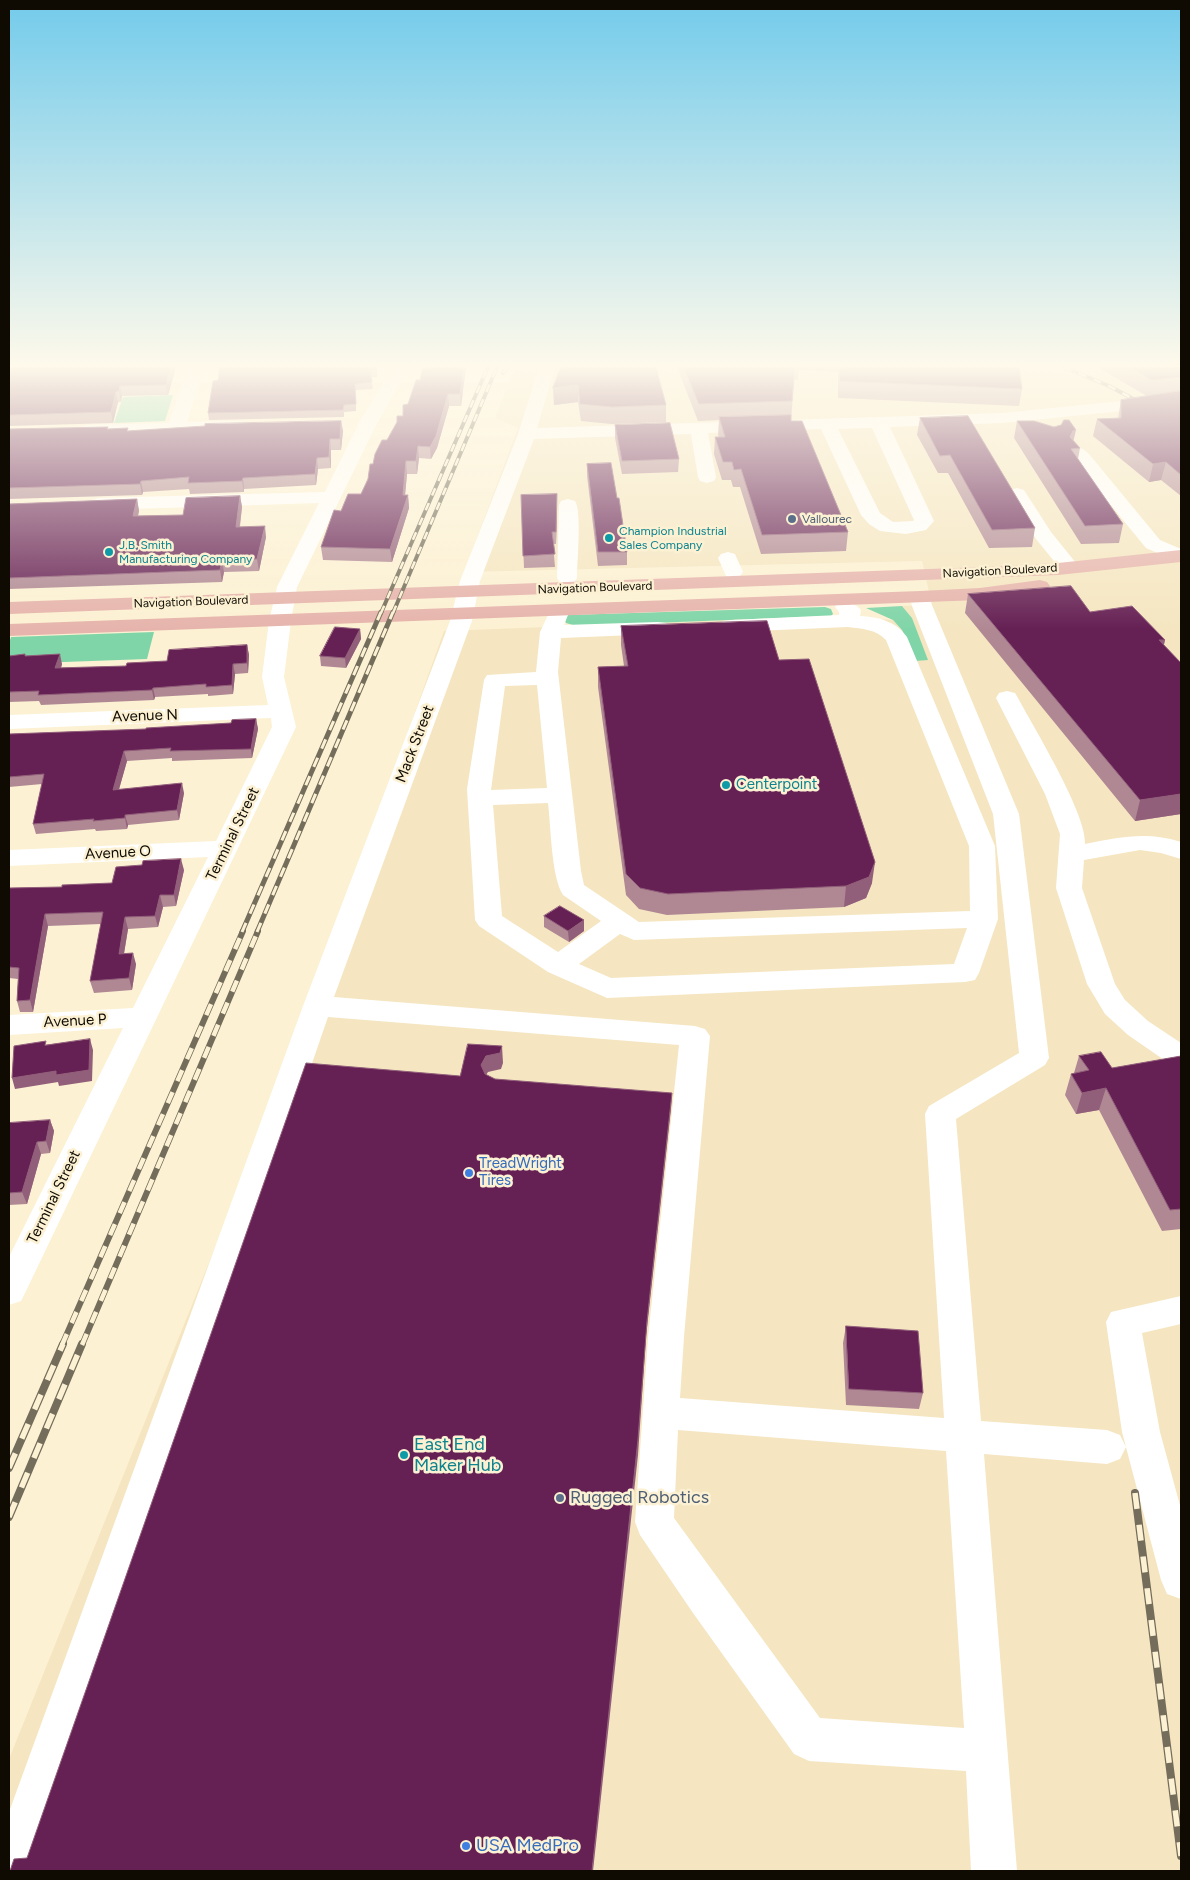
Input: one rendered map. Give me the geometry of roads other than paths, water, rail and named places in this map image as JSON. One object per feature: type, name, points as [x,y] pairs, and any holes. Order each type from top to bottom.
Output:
[{"type":"main road","name":"Navigation Boulevard","points":[[9,608],[76,611],[711,589],[1065,573],[1181,560]]},
{"type":"main road","points":[[9,596],[567,578],[730,565],[961,564],[1065,573]]},
{"type":"main road","points":[[9,630],[980,594],[1065,573]]},
{"type":"main road","name":"Navigation Boulevard","points":[[9,619],[76,611]]},
{"type":"street","name":"Terminal Street","points":[[9,1291],[20,1244],[142,1017],[284,727],[272,677],[287,587],[330,497],[346,455]]},
{"type":"street","name":"Mack Street","points":[[10,1871],[317,1006],[464,614],[470,581],[519,455]]},
{"type":"street","points":[[703,455],[707,477]]},
{"type":"street","points":[[842,455],[871,516],[876,521],[889,528],[919,526],[924,521],[894,455]]},
{"type":"street","points":[[1079,455],[1154,544],[1181,560]]},
{"type":"street","points":[[1017,494],[1065,573]]},
{"type":"street","points":[[85,504],[330,497]]},
{"type":"street","points":[[567,578],[567,550],[570,534],[568,505]]},
{"type":"street","points":[[920,597],[1006,814],[1034,1058],[940,1114],[987,1751],[994,1871]]},
{"type":"street","points":[[836,600],[850,610],[848,621]]},
{"type":"street","points":[[559,610],[551,632],[548,678],[568,871],[572,890],[634,931],[984,919]]},
{"type":"street","points":[[548,678],[495,680],[479,789],[489,920],[558,965],[607,988],[965,973],[984,919],[982,846],[896,637],[890,630],[880,624],[848,621],[710,626]]},
{"type":"street","points":[[551,632],[680,628]]},
{"type":"street","points":[[1008,698],[1057,794],[1073,834],[1069,888],[1101,984],[1115,1007],[1138,1028],[1181,1057]]},
{"type":"street","name":"Avenue N","points":[[9,722],[281,711]]},
{"type":"street","points":[[479,798],[560,795]]},
{"type":"street","points":[[1072,855],[1142,841],[1165,843],[1181,851]]},
{"type":"street","name":"Avenue O","points":[[9,858],[226,848]]},
{"type":"street","points":[[558,965],[618,922]]},
{"type":"street","points":[[317,1006],[695,1036],[674,1095],[666,1338],[654,1522],[707,1599],[809,1738],[987,1751]]},
{"type":"street","name":"Avenue P","points":[[9,1025],[142,1017]]},
{"type":"street","points":[[1181,1310],[1123,1322],[1141,1432],[1181,1580]]},
{"type":"street","points":[[662,1413],[1107,1446]]},
{"type":"railway","points":[[381,613],[450,455]]},
{"type":"railway","points":[[393,613],[460,455]]},
{"type":"railway","points":[[242,932],[381,612]]},
{"type":"railway","points":[[257,932],[393,612]]},
{"type":"railway","points":[[62,1345],[243,931]]},
{"type":"railway","points":[[82,1345],[258,931]]},
{"type":"railway","points":[[9,1468],[63,1344]]},
{"type":"railway","points":[[9,1517],[82,1344]]},
{"type":"railway","points":[[1135,1493],[1181,1856]]},
{"type":"place","name":"Vallourec","points":[[792,519]]},
{"type":"place","name":"Champion Industrial Sales Company","points":[[609,538]]},
{"type":"place","name":"J.B. Smith Manufacturing Company","points":[[109,552]]},
{"type":"place","name":"Centerpoint","points":[[726,785]]},
{"type":"place","name":"TreadWright Tires","points":[[469,1173]]},
{"type":"place","name":"East End Maker Hub","points":[[404,1455]]},
{"type":"place","name":"Rugged Robotics","points":[[560,1498]]},
{"type":"place","name":"USA MedPro","points":[[466,1846]]}]
